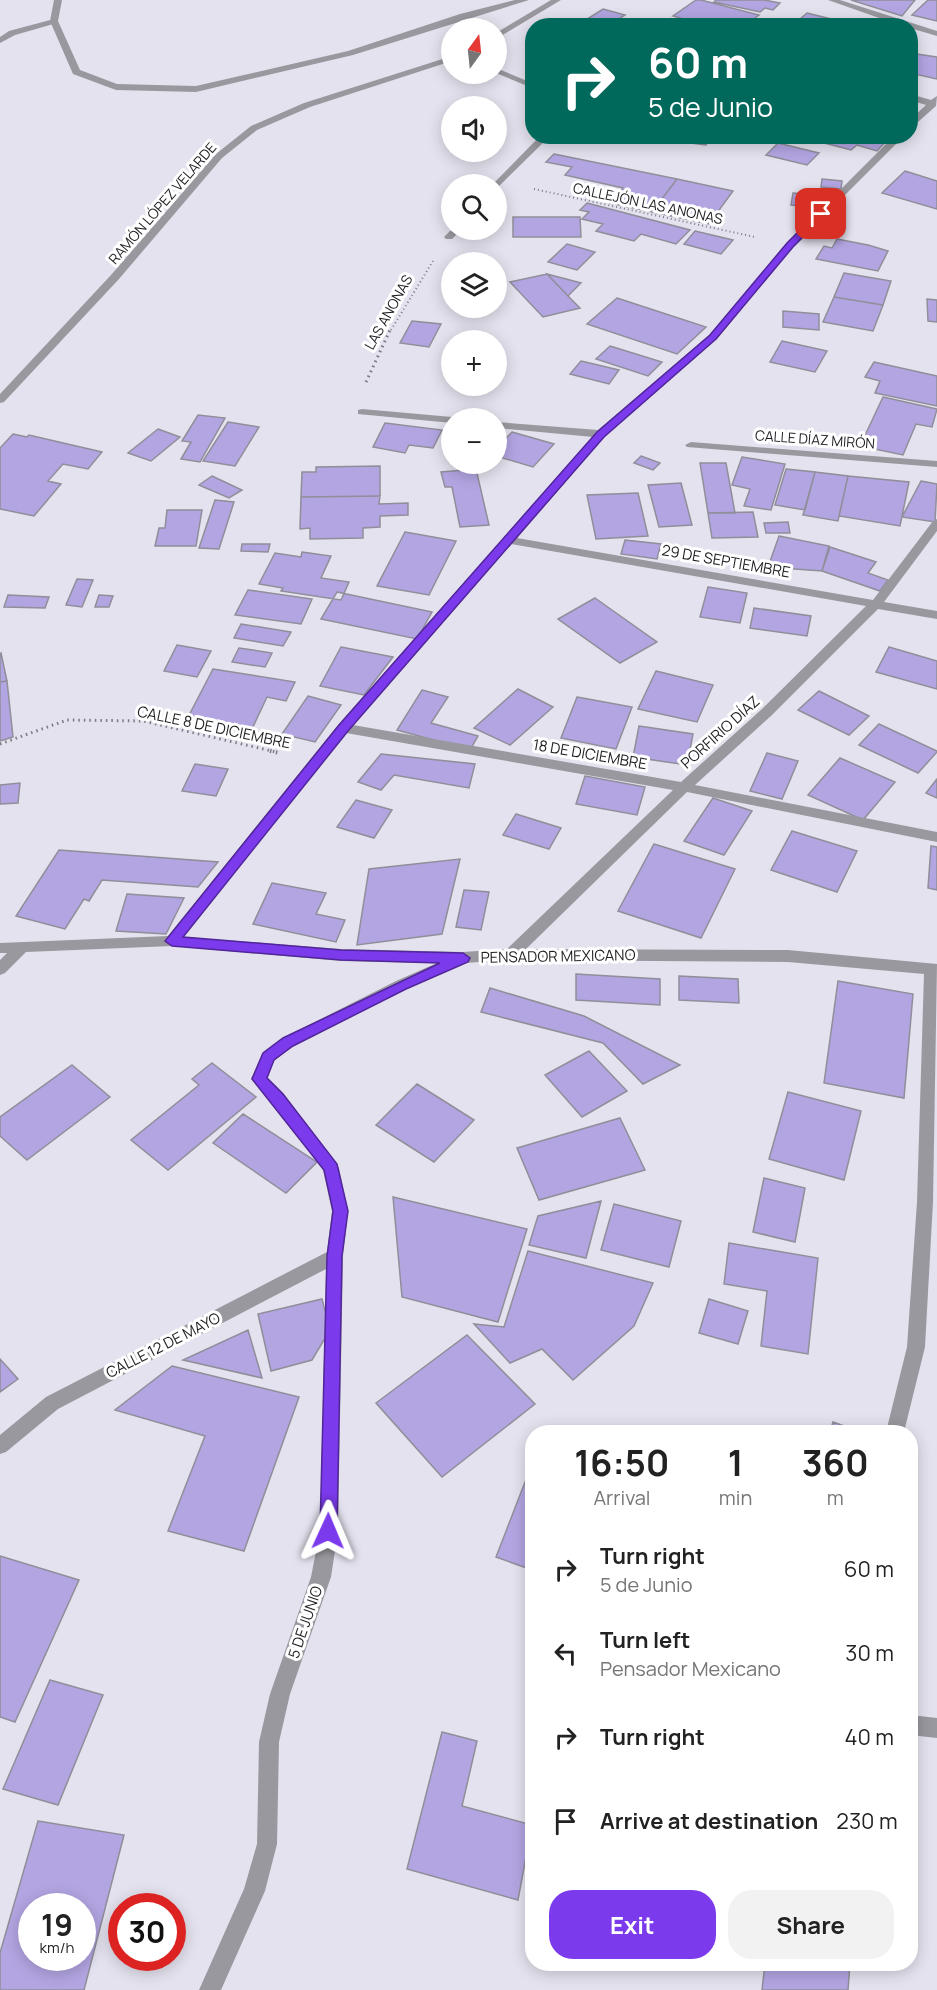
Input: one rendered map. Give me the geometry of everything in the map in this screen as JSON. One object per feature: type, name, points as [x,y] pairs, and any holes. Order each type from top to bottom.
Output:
[{"type":"street","points":[[58,0],[54,21],[76,72],[116,87],[196,89],[350,53],[463,16],[525,0]]},
{"type":"street","points":[[527,18],[556,0]]},
{"type":"street","points":[[832,0],[888,18]]},
{"type":"street","points":[[507,30],[525,19]]},
{"type":"street","points":[[0,40],[12,33],[54,21]]},
{"type":"street","points":[[918,28],[937,34]]},
{"type":"street","name":"RAMÓN LÓPEZ VELARDE","points":[[0,400],[115,277],[219,156],[254,128],[307,105],[441,62]]},
{"type":"street","points":[[507,75],[525,83]]},
{"type":"street","points":[[918,99],[935,102]]},
{"type":"street","points":[[918,118],[935,102]]},
{"type":"street","points":[[507,176],[538,144]]},
{"type":"street","points":[[172,941],[344,728],[601,434],[713,337],[790,245],[892,144]]},
{"type":"street","points":[[362,412],[441,419]]},
{"type":"street","points":[[507,426],[601,434]]},
{"type":"street","name":"CALLE DÍAZ MIRÓN","points":[[691,445],[937,464]]},
{"type":"street","name":"PORFIRIO DÍAZ","points":[[511,954],[767,712],[876,604],[937,523]]},
{"type":"street","name":"29 DE SEPTIEMBRE","points":[[510,540],[937,615]]},
{"type":"street","name":"18 DE DICIEMBRE","points":[[344,728],[684,788],[937,837]]},
{"type":"street","name":"PENSADOR MEXICANO","points":[[0,948],[172,941],[341,955],[463,958],[511,954],[788,956],[934,969]]},
{"type":"street","points":[[0,969],[22,947]]},
{"type":"street","name":"5 DE JUNIO","points":[[210,1990],[257,1882],[267,1844],[269,1742],[280,1694],[321,1577],[328,1531],[335,1256],[340,1211],[331,1168],[278,1098],[259,1079],[268,1057],[298,1036],[401,985],[463,958]]},
{"type":"street","points":[[897,1425],[916,1347],[925,1202],[934,969]]},
{"type":"street","name":"CALLE 12 DE MAYO","points":[[0,1446],[52,1403],[335,1256]]},
{"type":"street","points":[[918,1726],[937,1728]]},
{"type":"path","name":"CALLEJÓN LAS ANONAS","points":[[507,186],[790,245]]},
{"type":"path","name":"LAS ANONAS","points":[[362,412],[356,403],[399,314],[447,240]]},
{"type":"path","name":"CALLE 8 DE DICIEMBRE","points":[[0,744],[67,720],[143,721],[318,762]]},
{"type":"building","points":[[696,0],[759,15],[755,18],[680,18],[673,16]]},
{"type":"building","points":[[716,0],[764,0],[780,3],[773,10],[765,8],[760,12],[714,2]]},
{"type":"building","points":[[851,0],[915,0],[902,16]]},
{"type":"building","points":[[928,0],[937,0],[937,21],[912,15]]},
{"type":"building","points":[[603,9],[625,15],[620,18],[589,18]]},
{"type":"building","points":[[807,13],[827,18],[801,18]]},
{"type":"building","points":[[918,54],[937,57],[937,79],[918,75]]},
{"type":"building","points":[[777,144],[819,153],[807,165],[766,155]]},
{"type":"building","points":[[828,144],[884,144],[877,151],[857,145],[851,150]]},
{"type":"building","points":[[554,154],[677,179],[652,212],[610,203],[623,188],[565,175],[572,167],[546,162]]},
{"type":"building","points":[[905,171],[937,181],[937,209],[882,193]]},
{"type":"building","points":[[677,179],[733,191],[709,224],[652,212]]},
{"type":"building","points":[[822,179],[842,181],[841,189],[821,187]]},
{"type":"building","points":[[793,193],[816,195],[814,207],[791,205]]},
{"type":"building","points":[[587,203],[690,230],[676,244],[641,234],[634,241],[596,231],[603,224],[582,219],[589,212],[580,210]]},
{"type":"building","points":[[513,217],[580,217],[581,237],[513,237]]},
{"type":"building","points":[[695,231],[733,240],[721,254],[684,244]]},
{"type":"building","points":[[837,239],[888,251],[878,271],[816,259],[824,246],[832,248]]},
{"type":"building","points":[[567,244],[595,252],[577,270],[548,262]]},
{"type":"building","points":[[844,273],[891,281],[883,305],[834,297]]},
{"type":"building","points":[[547,274],[580,308],[543,317],[510,282]]},
{"type":"building","points":[[547,274],[581,283],[568,296]]},
{"type":"building","points":[[834,297],[883,305],[873,331],[823,322]]},
{"type":"building","points":[[617,298],[706,327],[677,354],[587,324]]},
{"type":"building","points":[[927,299],[937,300],[937,322],[928,321]]},
{"type":"building","points":[[783,311],[819,314],[819,330],[783,327]]},
{"type":"building","points":[[412,321],[441,324],[429,347],[400,343]]},
{"type":"building","points":[[782,341],[827,351],[815,372],[770,362]]},
{"type":"building","points":[[610,346],[662,362],[648,376],[596,359]]},
{"type":"building","points":[[581,361],[619,370],[609,384],[570,374]]},
{"type":"building","points":[[874,362],[937,376],[937,406],[875,393],[880,381],[865,377]]},
{"type":"building","points":[[883,397],[937,409],[932,427],[916,424],[903,455],[860,446]]},
{"type":"building","points":[[198,415],[225,418],[200,462],[181,459],[191,442],[182,441]]},
{"type":"building","points":[[228,422],[259,427],[235,466],[203,461]]},
{"type":"building","points":[[385,423],[441,430],[433,448],[409,445],[405,453],[373,447]]},
{"type":"building","points":[[158,429],[180,437],[151,461],[128,453]]},
{"type":"building","points":[[512,432],[554,444],[533,467],[507,459],[507,437]]},
{"type":"building","points":[[13,434],[27,437],[29,435],[102,452],[88,469],[63,464],[48,481],[61,484],[34,516],[0,509],[0,448]]},
{"type":"building","points":[[641,456],[660,463],[653,470],[634,463]]},
{"type":"building","points":[[742,457],[785,464],[771,510],[744,506],[750,489],[732,485]]},
{"type":"building","points":[[700,463],[726,463],[735,513],[708,513]]},
{"type":"building","points":[[380,466],[380,496],[301,497],[302,472],[316,472],[316,467]]},
{"type":"building","points":[[786,469],[815,472],[805,510],[775,505]]},
{"type":"building","points":[[815,472],[848,476],[838,521],[803,515]]},
{"type":"building","points":[[442,474],[477,474],[489,525],[460,527],[452,487],[445,487]]},
{"type":"building","points":[[212,476],[242,490],[229,498],[199,485]]},
{"type":"building","points":[[848,476],[909,482],[900,526],[839,516]]},
{"type":"building","points":[[921,481],[937,484],[935,522],[902,517]]},
{"type":"building","points":[[681,483],[692,525],[659,527],[648,485]]},
{"type":"building","points":[[638,493],[648,536],[596,539],[587,495]]},
{"type":"building","points":[[380,496],[379,504],[408,503],[408,515],[380,516],[380,527],[363,528],[363,538],[310,539],[310,528],[300,529],[301,497]]},
{"type":"building","points":[[215,500],[234,502],[219,549],[199,548]]},
{"type":"building","points":[[167,510],[202,510],[196,546],[155,546],[159,528],[165,528]]},
{"type":"building","points":[[753,512],[758,537],[712,538],[708,513]]},
{"type":"building","points":[[788,522],[790,533],[766,533],[764,523]]},
{"type":"building","points":[[405,532],[456,541],[429,595],[377,586]]},
{"type":"building","points":[[779,536],[829,546],[822,571],[768,567]]},
{"type":"building","points":[[625,540],[661,544],[657,559],[621,554]]},
{"type":"building","points":[[242,544],[270,544],[268,552],[241,551]]},
{"type":"building","points":[[830,547],[876,562],[868,573],[888,580],[880,591],[822,571]]},
{"type":"building","points":[[302,552],[331,556],[321,578],[349,582],[341,600],[281,591],[283,588],[259,584],[275,553],[301,557]]},
{"type":"building","points":[[77,579],[93,580],[82,607],[66,605]]},
{"type":"building","points":[[708,587],[747,593],[740,623],[700,617]]},
{"type":"building","points":[[248,590],[312,599],[301,624],[235,615]]},
{"type":"building","points":[[337,592],[432,612],[417,639],[321,619]]},
{"type":"building","points":[[8,595],[49,597],[45,608],[4,607]]},
{"type":"building","points":[[99,595],[113,596],[109,607],[95,607]]},
{"type":"building","points":[[595,598],[657,642],[620,663],[558,619]]},
{"type":"building","points":[[754,608],[811,616],[807,636],[750,628]]},
{"type":"building","points":[[241,624],[291,632],[283,646],[234,638]]},
{"type":"building","points":[[177,645],[211,651],[197,677],[164,671]]},
{"type":"building","points":[[341,647],[393,657],[364,695],[320,686]]},
{"type":"building","points":[[889,647],[937,661],[937,689],[876,672]]},
{"type":"building","points":[[239,648],[272,653],[265,667],[232,662]]},
{"type":"building","points":[[0,654],[7,681],[0,682]]},
{"type":"building","points":[[213,669],[295,682],[286,701],[267,697],[251,731],[227,727],[225,732],[184,725]]},
{"type":"building","points":[[656,671],[713,685],[697,722],[638,709]]},
{"type":"building","points":[[7,681],[13,737],[0,741],[0,682]]},
{"type":"building","points":[[518,689],[553,707],[510,745],[474,728]]},
{"type":"building","points":[[422,690],[448,697],[431,723],[478,736],[470,750],[397,730]]},
{"type":"building","points":[[819,691],[869,716],[849,735],[798,710]]},
{"type":"building","points":[[308,696],[341,705],[315,742],[282,734]]},
{"type":"building","points":[[577,697],[632,707],[616,749],[561,738]]},
{"type":"building","points":[[879,724],[937,752],[918,773],[859,745]]},
{"type":"building","points":[[639,726],[693,734],[687,765],[633,757]]},
{"type":"building","points":[[767,753],[798,761],[782,799],[750,791]]},
{"type":"building","points":[[381,754],[475,764],[469,788],[394,775],[381,790],[358,782]]},
{"type":"building","points":[[840,758],[895,782],[863,820],[808,795]]},
{"type":"building","points":[[195,764],[228,769],[216,796],[182,791]]},
{"type":"building","points":[[585,776],[645,787],[637,815],[576,804]]},
{"type":"building","points":[[937,779],[937,798],[926,793]]},
{"type":"building","points":[[20,783],[18,803],[0,804],[0,785]]},
{"type":"building","points":[[713,798],[752,811],[724,855],[684,841]]},
{"type":"building","points":[[356,800],[392,810],[374,838],[337,827]]},
{"type":"building","points":[[516,814],[561,828],[549,849],[503,835]]},
{"type":"building","points":[[792,831],[857,851],[837,892],[771,870]]},
{"type":"building","points":[[654,844],[735,869],[701,938],[618,911]]},
{"type":"building","points":[[931,846],[937,847],[937,890],[928,888]]},
{"type":"building","points":[[59,850],[218,862],[198,887],[102,880],[89,901],[84,899],[65,929],[16,916]]},
{"type":"building","points":[[460,859],[442,934],[357,945],[369,869]]},
{"type":"building","points":[[272,883],[326,893],[316,914],[345,920],[336,942],[253,924]]},
{"type":"building","points":[[464,890],[489,892],[481,930],[456,927]]},
{"type":"building","points":[[127,894],[184,898],[166,934],[116,931]]},
{"type":"building","points":[[576,974],[660,979],[660,1005],[576,1000]]},
{"type":"building","points":[[679,976],[738,979],[739,1003],[679,1000]]},
{"type":"building","points":[[838,981],[913,994],[904,1098],[824,1083]]},
{"type":"building","points":[[490,988],[584,1016],[680,1065],[643,1084],[603,1043],[481,1012]]},
{"type":"building","points":[[589,1051],[627,1091],[582,1117],[545,1075]]},
{"type":"building","points":[[212,1063],[256,1097],[168,1170],[131,1140],[199,1085],[192,1079]]},
{"type":"building","points":[[72,1065],[110,1097],[27,1160],[0,1136],[0,1117]]},
{"type":"building","points":[[417,1084],[474,1120],[434,1162],[376,1125]]},
{"type":"building","points":[[788,1092],[861,1111],[844,1180],[769,1159]]},
{"type":"building","points":[[243,1114],[317,1162],[286,1193],[213,1143]]},
{"type":"building","points":[[620,1118],[645,1170],[539,1200],[517,1148]]},
{"type":"building","points":[[764,1178],[805,1188],[795,1242],[753,1232]]},
{"type":"building","points":[[393,1197],[527,1229],[498,1322],[402,1297]]},
{"type":"building","points":[[601,1201],[586,1258],[529,1245],[538,1216]]},
{"type":"building","points":[[614,1204],[681,1221],[669,1267],[601,1250]]},
{"type":"building","points":[[729,1243],[818,1258],[808,1354],[761,1346],[767,1291],[724,1284]]},
{"type":"building","points":[[528,1251],[653,1283],[634,1326],[573,1380],[542,1349],[510,1363],[474,1324],[504,1327]]},
{"type":"building","points":[[322,1299],[330,1330],[312,1360],[271,1371],[258,1314]]},
{"type":"building","points":[[709,1299],[748,1311],[738,1344],[699,1333]]},
{"type":"building","points":[[248,1330],[262,1378],[183,1360]]},
{"type":"building","points":[[467,1335],[535,1404],[442,1477],[376,1403]]},
{"type":"building","points":[[0,1359],[18,1379],[0,1392]]},
{"type":"building","points":[[172,1366],[299,1397],[244,1551],[168,1531],[205,1436],[115,1410]]},
{"type":"building","points":[[525,1482],[525,1567],[496,1557]]},
{"type":"building","points":[[0,1556],[79,1580],[15,1722],[0,1717]]},
{"type":"building","points":[[50,1680],[103,1695],[58,1805],[3,1789]]},
{"type":"building","points":[[442,1732],[477,1741],[462,1806],[525,1823],[525,1862],[518,1900],[407,1869]]},
{"type":"building","points":[[38,1821],[124,1835],[96,1944],[96,1893],[18,1893],[18,1971],[89,1971],[84,1990],[0,1990],[0,1953]]},
{"type":"building","points":[[764,1971],[849,1971],[848,1990],[762,1990]]},
{"type":"route","points":[[328,1531],[335,1256],[340,1211],[331,1168],[278,1098],[259,1079],[268,1057],[288,1042],[401,985],[463,958],[341,955],[172,941],[344,728],[601,434],[713,337],[790,245],[821,214]]}]
